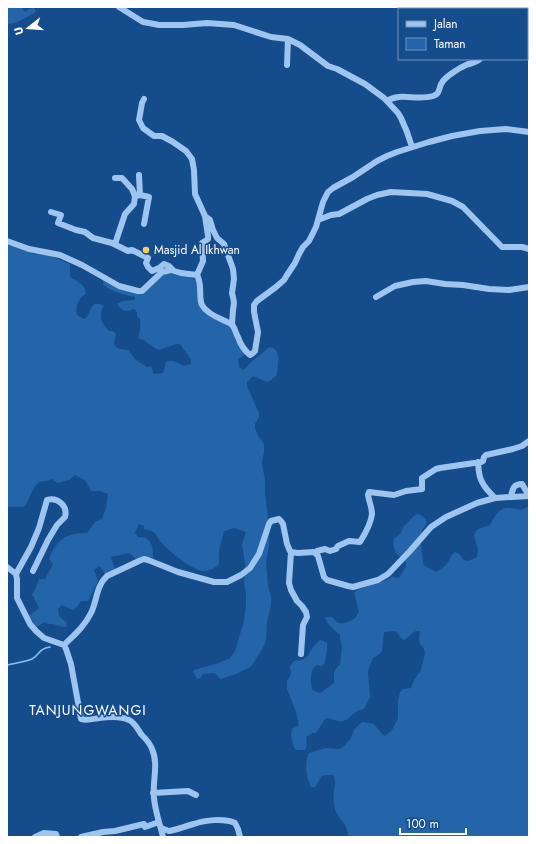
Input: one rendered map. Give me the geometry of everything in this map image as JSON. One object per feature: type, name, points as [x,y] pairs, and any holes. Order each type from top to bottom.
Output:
[{"type":"street","points":[[119,7],[143,22],[159,25],[207,23],[234,25],[271,37],[288,39],[300,45],[328,66],[337,69],[365,84],[388,101],[402,118],[412,147]]},
{"type":"street","points":[[287,65],[288,39]]},
{"type":"street","points":[[388,101],[392,98],[401,96],[408,98],[435,96],[438,94],[442,82],[446,78],[464,66],[472,64],[478,60]]},
{"type":"street","points":[[144,99],[139,120],[143,128],[154,136],[162,136],[173,142],[186,151],[192,159],[194,170],[194,194],[205,216],[208,236],[208,239],[202,243],[202,261],[197,275],[201,283],[202,306],[206,311],[232,324]]},
{"type":"street","points":[[205,216],[210,220],[217,238],[224,244],[233,269],[234,279],[232,293],[234,303],[232,310],[232,324],[238,339],[250,355],[255,351],[258,332],[254,305],[284,280],[303,247],[309,241],[318,220],[323,202],[328,192],[333,188],[382,159],[412,147],[452,136],[480,131],[506,129],[529,132]]},
{"type":"street","points":[[115,244],[125,214],[134,204],[137,196],[140,175]]},
{"type":"street","points":[[116,178],[122,178],[137,196]]},
{"type":"street","points":[[318,220],[331,215],[339,214],[377,195],[391,192],[427,194],[463,207],[502,247],[522,247],[529,249]]},
{"type":"street","points":[[137,196],[149,196],[144,224]]},
{"type":"street","points":[[51,212],[61,215],[58,223],[85,232],[93,238],[115,244],[128,251],[132,250],[148,258],[146,263],[152,271],[164,264],[181,273],[197,275]]},
{"type":"street","points":[[7,241],[29,249],[60,255],[82,265],[119,286],[138,291],[142,291],[162,272],[173,270]]},
{"type":"street","points":[[376,297],[395,286],[426,281],[489,289],[509,290],[529,287]]},
{"type":"street","points":[[291,552],[315,553],[325,549],[330,551],[350,541],[360,542],[372,516],[368,494],[370,492],[394,495],[406,491],[422,489],[422,478],[436,469],[483,461],[486,455],[507,451],[522,446],[529,441]]},
{"type":"street","points":[[478,462],[478,472],[481,481],[495,498]]},
{"type":"street","points":[[315,553],[318,556],[324,577],[327,580],[353,587],[378,580],[388,574],[431,526],[446,517],[477,503],[495,498],[528,495],[524,486],[520,484],[514,486],[511,496]]},
{"type":"street","points":[[33,571],[48,540],[65,517],[66,510],[60,502],[49,498],[31,547],[16,574],[17,598],[30,624],[36,632],[44,638],[64,645],[71,664],[81,719],[87,720],[113,717],[128,719],[132,722],[150,746],[153,751],[155,767],[153,793],[154,801],[163,837]]},
{"type":"street","points":[[64,645],[82,628],[86,622],[91,612],[96,593],[107,576],[146,559],[178,572],[214,582],[227,582],[241,575],[250,568],[259,554],[271,522],[277,520],[281,521],[283,524],[287,544],[291,552],[289,582],[291,590],[297,601],[306,612],[307,617],[303,625],[301,654]]},
{"type":"street","points":[[7,567],[16,574]]},
{"type":"street","points":[[153,793],[188,791],[196,795]]},
{"type":"street","points":[[81,837],[144,824],[145,827],[160,825],[169,832],[195,823],[225,820],[235,823],[240,837]]},
{"type":"street","points":[[34,837],[44,833],[56,834],[57,837]]},
{"type":"green space","points":[[7,7],[22,7],[25,12],[34,8],[36,12],[17,22],[7,24]]},
{"type":"green space","points":[[7,243],[34,254],[49,255],[70,264],[70,277],[83,286],[86,294],[78,303],[76,309],[77,315],[84,319],[87,317],[92,306],[96,304],[103,305],[101,319],[109,331],[113,331],[116,334],[114,342],[115,346],[119,349],[128,350],[136,360],[147,367],[151,366],[154,374],[163,373],[166,362],[174,361],[184,366],[191,364],[191,360],[180,344],[159,350],[138,338],[140,331],[140,319],[137,316],[137,312],[134,309],[127,311],[123,310],[117,304],[122,301],[134,300],[135,297],[109,289],[103,284],[103,280],[140,293],[166,274],[180,274],[193,278],[198,284],[199,301],[230,327],[245,352],[243,356],[238,359],[239,367],[244,370],[270,347],[277,351],[277,375],[267,382],[253,376],[247,382],[247,386],[259,413],[255,428],[264,445],[262,465],[265,479],[269,545],[266,562],[268,586],[271,597],[264,646],[250,667],[221,679],[214,673],[203,674],[201,678],[197,679],[193,672],[194,670],[219,663],[230,658],[235,651],[244,621],[246,592],[244,584],[245,565],[242,544],[246,532],[234,528],[224,531],[219,551],[219,564],[212,569],[202,571],[197,570],[169,550],[156,534],[152,531],[144,529],[144,526],[139,524],[135,533],[138,537],[149,540],[152,547],[153,558],[149,557],[136,559],[129,553],[111,557],[115,569],[105,574],[100,566],[94,570],[98,581],[88,601],[81,601],[73,610],[62,605],[58,609],[59,616],[67,623],[66,627],[47,624],[44,622],[37,627],[29,616],[39,608],[32,594],[39,579],[45,579],[53,564],[49,559],[55,546],[63,538],[73,534],[87,533],[96,521],[102,519],[106,508],[108,494],[100,491],[91,491],[85,480],[75,475],[69,480],[58,483],[52,479],[42,481],[35,486],[24,507],[7,507]]},
{"type":"green space","points":[[529,506],[529,837],[348,837],[346,826],[335,809],[335,781],[333,775],[322,776],[315,787],[311,787],[306,770],[307,757],[309,753],[325,748],[342,748],[351,738],[354,730],[362,722],[374,724],[385,736],[392,730],[398,718],[398,700],[400,692],[403,689],[411,688],[414,680],[421,670],[425,653],[419,640],[420,631],[412,633],[408,638],[403,640],[396,631],[384,632],[382,651],[373,658],[369,668],[370,697],[364,709],[354,713],[345,720],[336,721],[329,718],[325,719],[316,733],[312,733],[306,737],[307,746],[305,750],[297,750],[294,748],[291,736],[292,729],[299,725],[296,712],[287,689],[287,681],[291,674],[290,666],[294,661],[302,660],[308,656],[311,649],[320,640],[324,641],[327,643],[325,663],[322,666],[317,665],[314,667],[311,676],[312,690],[320,693],[334,683],[334,674],[335,670],[340,664],[342,647],[340,635],[328,624],[325,618],[332,617],[337,622],[341,623],[352,620],[359,612],[354,593],[357,590],[392,577],[399,578],[406,566],[406,562],[396,553],[393,544],[394,539],[400,534],[404,526],[416,514],[423,517],[427,523],[422,530],[421,545],[424,565],[436,572],[445,566],[452,554],[455,552],[464,560],[468,561],[477,557],[478,549],[474,536],[475,532],[478,529],[490,525],[501,510],[507,508],[522,510]]},
{"type":"waterway","points":[[7,665],[32,659],[43,649],[50,647]]},
{"type":"place","name":"Masjid Al Ikhwan","points":[[146,250]]},
{"type":"district","name":"TANJUNGWANGI","points":[[88,710]]}]
